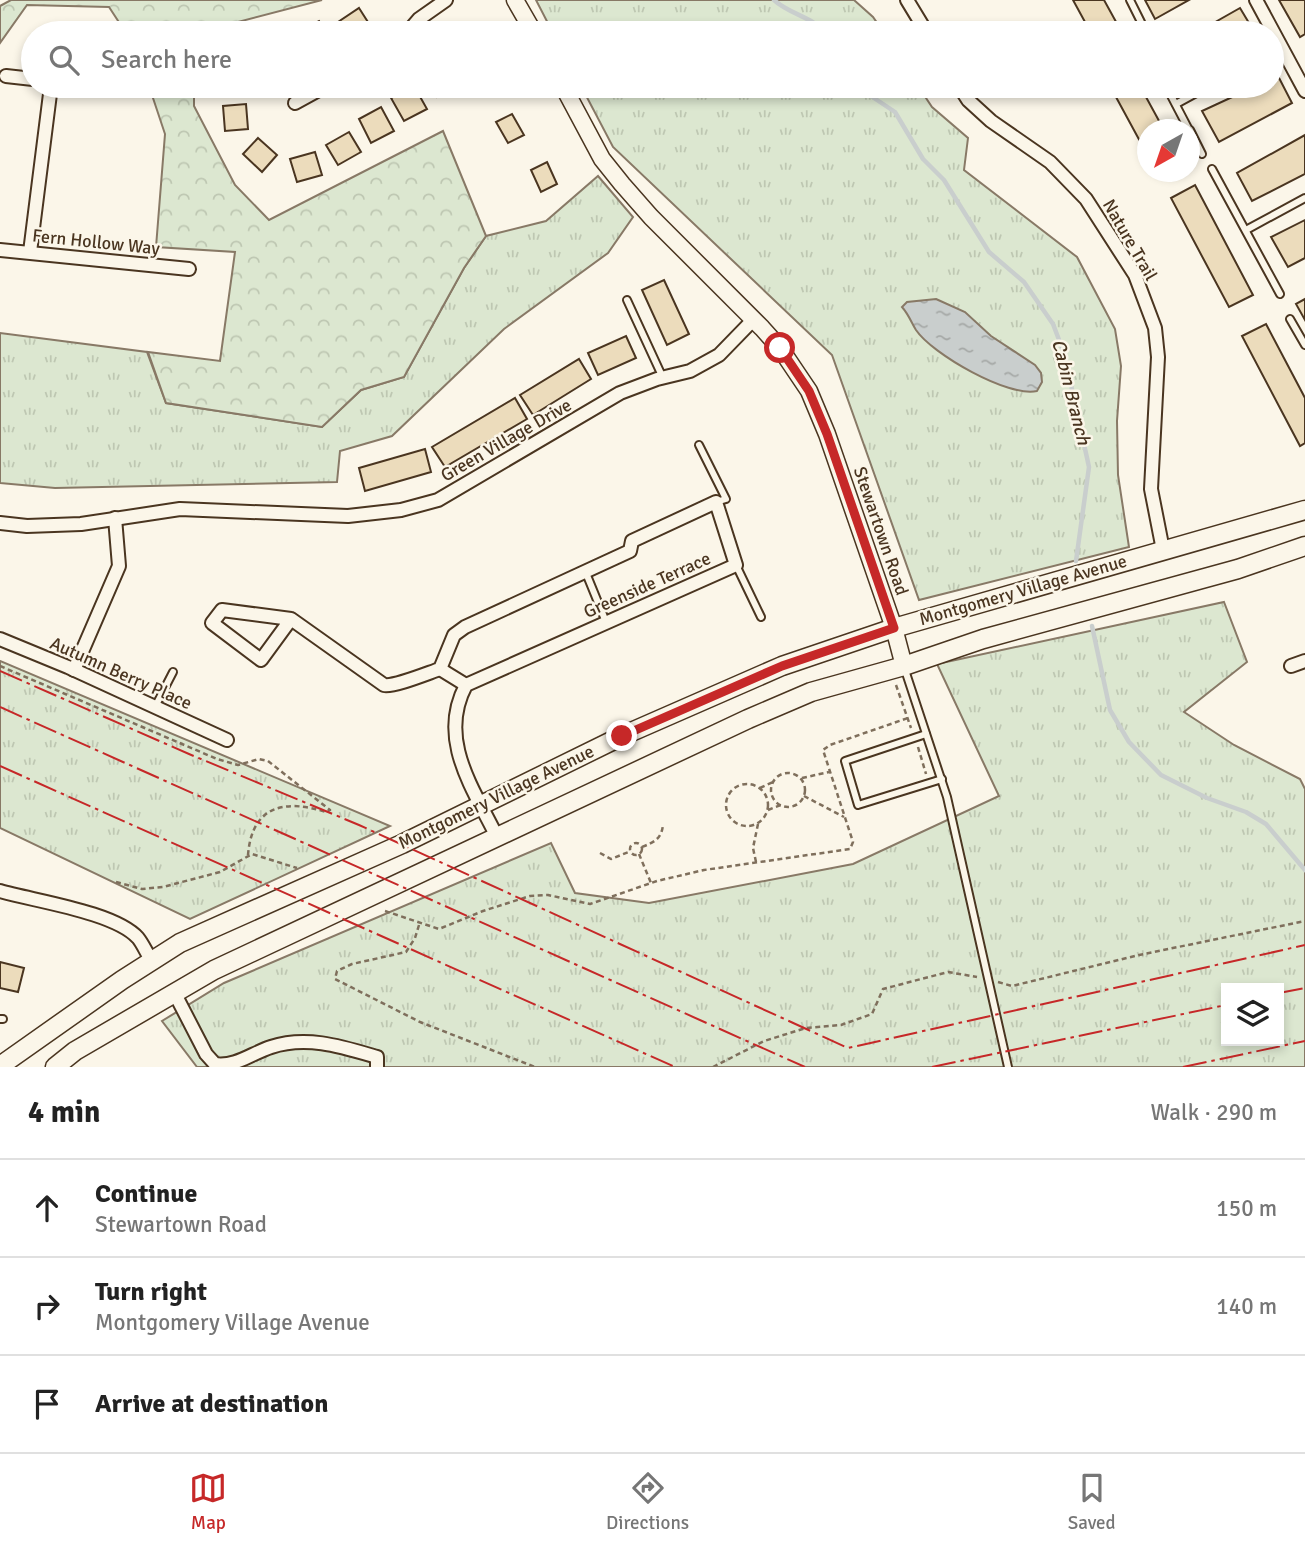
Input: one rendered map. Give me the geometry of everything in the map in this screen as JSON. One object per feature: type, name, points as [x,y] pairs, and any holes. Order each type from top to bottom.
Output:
[{"type":"main road","name":"Montgomery Village Avenue","points":[[0,1066],[180,943],[402,844],[622,736],[782,666],[894,628],[1305,510]]},
{"type":"main road","name":"Montgomery Village Avenue","points":[[55,1067],[75,1051],[214,970],[748,719],[799,698],[983,639],[1305,547]]},
{"type":"street","points":[[417,21],[446,0]]},
{"type":"street","points":[[514,0],[527,21]]},
{"type":"street","points":[[907,0],[920,21]]},
{"type":"street","points":[[1256,0],[1265,21]]},
{"type":"street","points":[[1284,61],[1305,91]]},
{"type":"street","points":[[6,76],[21,78]]},
{"type":"street","points":[[30,252],[49,98]]},
{"type":"street","points":[[295,103],[304,98]]},
{"type":"street","name":"Stewartown Road","points":[[570,98],[602,159],[622,184],[651,217],[754,319],[780,348],[809,391],[827,434],[894,628],[904,666]]},
{"type":"street","name":"Nature Trail","points":[[967,98],[991,121],[1049,162],[1086,199],[1135,275],[1155,328],[1158,357],[1151,489],[1163,550]]},
{"type":"street","name":"Fern Hollow Way","points":[[0,250],[189,269]]},
{"type":"street","name":"Green Village Drive","points":[[0,523],[27,526],[80,524],[180,509],[348,516],[401,510],[438,500],[620,394],[690,371],[719,355],[754,319]]},
{"type":"street","name":"Greenside Terrace","points":[[440,669],[454,635],[465,627],[586,573],[630,551],[632,541],[716,502],[736,565],[466,685]]},
{"type":"street","points":[[74,670],[120,566],[115,518]]},
{"type":"street","points":[[291,619],[261,660],[212,623],[222,610],[291,619],[384,685],[391,686],[440,669],[466,685],[458,699],[454,737],[461,763],[497,837]]},
{"type":"street","name":"Autumn Berry Place","points":[[0,639],[227,740]]},
{"type":"street","points":[[1291,666],[1305,660]]},
{"type":"street","points":[[0,891],[77,909],[121,926],[137,937],[152,961]]},
{"type":"street","points":[[174,992],[206,1054],[215,1064],[233,1064],[273,1046],[329,1042],[377,1057],[377,1067]]},
{"type":"lane","points":[[1129,0],[1140,21]]},
{"type":"lane","points":[[1173,98],[1184,119]]},
{"type":"lane","points":[[1176,104],[1187,98]]},
{"type":"lane","points":[[1200,151],[1202,155]]},
{"type":"lane","points":[[1212,169],[1280,294]]},
{"type":"lane","points":[[1246,230],[1305,198]]},
{"type":"lane","points":[[628,300],[663,378]]},
{"type":"lane","points":[[1290,318],[1305,345]]},
{"type":"lane","points":[[699,445],[726,499],[716,502]]},
{"type":"lane","points":[[736,565],[761,617]]},
{"type":"lane","points":[[586,573],[606,622]]},
{"type":"lane","name":"Stewartown Road","points":[[904,666],[942,779],[1008,1067]]},
{"type":"lane","points":[[155,707],[173,672]]},
{"type":"lane","points":[[926,734],[845,761],[858,805],[942,779]]},
{"type":"path","points":[[0,666],[217,759],[238,765],[259,759],[268,761],[330,810],[326,812],[290,805],[272,809],[259,820],[248,855]]},
{"type":"path","points":[[892,682],[898,686],[929,783]]},
{"type":"path","points":[[385,911],[439,929],[483,911],[539,895],[590,904],[651,883],[704,870],[850,849],[853,842],[823,753],[826,746],[908,718]]},
{"type":"path","points":[[756,862],[753,848],[758,823],[767,811],[782,805],[793,806],[804,796],[804,784],[800,778],[787,772],[777,776],[773,782],[772,796],[782,805]]},
{"type":"path","points":[[800,778],[830,772]]},
{"type":"path","points":[[758,788],[773,782]]},
{"type":"path","points":[[758,823],[749,826],[739,824],[731,818],[727,803],[730,794],[738,787],[751,785],[758,788],[766,796],[767,811]]},
{"type":"path","points":[[804,796],[844,817]]},
{"type":"path","points":[[639,854],[642,847],[660,836],[663,824]]},
{"type":"path","points":[[631,851],[634,844],[642,847]]},
{"type":"path","points":[[600,853],[611,859],[631,851],[639,854],[651,883]]},
{"type":"path","points":[[116,882],[142,890],[163,887],[220,872],[248,855],[257,854],[297,868]]},
{"type":"path","points":[[713,1067],[764,1041],[806,1028],[841,1025],[872,1014],[883,989],[947,972],[1012,986],[1139,955],[1305,921]]},
{"type":"path","points":[[419,924],[415,938],[406,951],[352,964],[337,971],[335,979],[420,1022],[535,1067]]},
{"type":"green space","points":[[11,0],[322,0],[242,21],[118,21],[109,7],[27,5],[0,43],[0,6]]},
{"type":"green space","points":[[536,0],[854,0],[876,21],[547,21]]},
{"type":"green space","points":[[153,98],[194,98],[194,106],[235,185],[269,220],[443,131],[486,236],[464,268],[404,377],[361,390],[322,427],[166,403],[148,352],[220,361],[235,252],[156,247],[165,134]]},
{"type":"green space","points":[[587,98],[926,98],[932,107],[968,138],[964,170],[1077,257],[1115,329],[1121,366],[1117,421],[1118,475],[1129,547],[919,600],[832,355],[613,147]]},
{"type":"green space","points":[[598,176],[633,217],[608,253],[504,329],[392,436],[340,451],[337,482],[55,488],[0,483],[0,333],[147,352],[166,403],[322,427],[361,390],[404,377],[464,268],[486,236],[546,221]]},
{"type":"green space","points":[[1224,602],[1247,662],[1184,712],[1234,745],[1300,779],[1305,789],[1305,1067],[197,1067],[162,1021],[224,983],[551,843],[575,893],[649,903],[853,864],[999,796],[937,664]]},
{"type":"green space","points":[[0,661],[390,826],[190,919],[0,828]]},
{"type":"water","points":[[936,299],[965,312],[991,336],[1035,365],[1041,373],[1042,382],[1037,391],[1009,388],[991,381],[954,362],[925,340],[902,307],[907,302]]},
{"type":"building","points":[[1073,0],[1104,0],[1116,21],[1084,21]]},
{"type":"building","points":[[1145,0],[1189,0],[1155,19]]},
{"type":"building","points":[[1279,0],[1305,0],[1305,34],[1300,37]]},
{"type":"building","points":[[359,8],[367,21],[340,21]]},
{"type":"building","points":[[1240,8],[1248,21],[1217,21]]},
{"type":"building","points":[[1284,88],[1292,103],[1219,142],[1202,111],[1230,98],[1284,98]]},
{"type":"building","points":[[391,98],[421,98],[427,109],[404,121]]},
{"type":"building","points":[[1117,98],[1147,98],[1158,119],[1137,119],[1137,136]]},
{"type":"building","points":[[246,104],[248,129],[225,131],[223,106]]},
{"type":"building","points":[[381,107],[394,131],[371,143],[359,119]]},
{"type":"building","points":[[512,114],[524,135],[508,143],[496,122]]},
{"type":"building","points":[[349,132],[361,152],[338,165],[326,145]]},
{"type":"building","points":[[1305,135],[1305,174],[1252,201],[1237,173]]},
{"type":"building","points":[[258,138],[277,155],[262,172],[243,154]]},
{"type":"building","points":[[315,152],[322,175],[297,182],[290,159]]},
{"type":"building","points":[[547,162],[557,184],[541,192],[531,170]]},
{"type":"building","points":[[1195,185],[1253,295],[1229,307],[1171,198]]},
{"type":"building","points":[[1305,220],[1305,258],[1288,267],[1271,237]]},
{"type":"building","points":[[664,280],[689,334],[667,345],[642,290]]},
{"type":"building","points":[[1305,299],[1305,320],[1296,304]]},
{"type":"building","points":[[1266,324],[1305,398],[1305,443],[1300,446],[1242,336]]},
{"type":"building","points":[[626,336],[636,358],[598,375],[588,353]]},
{"type":"building","points":[[579,359],[591,379],[533,415],[520,395]]},
{"type":"building","points":[[515,398],[527,419],[445,467],[432,447]]},
{"type":"building","points":[[425,449],[431,472],[365,491],[359,468]]},
{"type":"building","points":[[0,962],[24,968],[18,992],[0,988]]},
{"type":"waterway","name":"Cabin Branch","points":[[774,0],[810,21]]},
{"type":"waterway","name":"Cabin Branch","points":[[874,98],[895,112],[923,159],[944,180],[989,252],[1024,282],[1053,324],[1064,353],[1089,467],[1076,561]]},
{"type":"waterway","name":"Cabin Branch","points":[[1092,626],[1110,710],[1129,742],[1161,775],[1207,798],[1246,812],[1266,824],[1305,870]]},
{"type":"power","points":[[0,671],[359,825],[848,1048],[1305,945]]},
{"type":"power","points":[[0,707],[805,1067]]},
{"type":"power","points":[[0,766],[675,1067]]},
{"type":"power","points":[[1284,992],[1305,988]]},
{"type":"power","points":[[932,1067],[1221,1006]]},
{"type":"power","points":[[1183,1067],[1305,1041]]},
{"type":"route","points":[[622,736],[782,666],[894,628],[827,434],[809,391],[780,348]]}]
